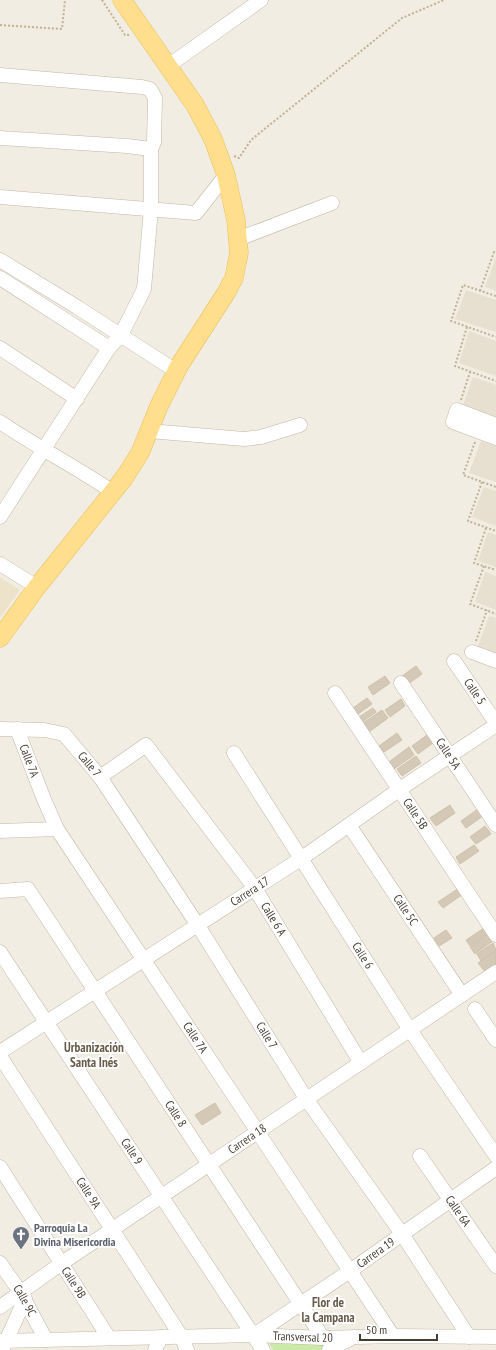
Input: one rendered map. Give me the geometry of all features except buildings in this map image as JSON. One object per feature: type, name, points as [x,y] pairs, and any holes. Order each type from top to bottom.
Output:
[{"type":"main road","points":[[0,638],[37,588],[124,478],[140,453],[176,371],[234,278],[239,253],[236,220],[226,175],[217,149],[195,105],[122,0]]},
{"type":"street","points":[[168,66],[260,0]]},
{"type":"street","points":[[0,75],[150,89],[154,98],[154,142],[151,149],[151,209],[144,289],[121,335],[109,348],[77,399],[42,450],[6,496],[0,517]]},
{"type":"street","points":[[0,138],[127,146],[151,149]]},
{"type":"street","points":[[0,197],[196,213],[226,175]]},
{"type":"street","points":[[238,239],[332,203]]},
{"type":"street","points":[[0,260],[176,371]]},
{"type":"street","points":[[0,278],[109,348]]},
{"type":"street","points":[[0,348],[77,399]]},
{"type":"street","points":[[455,416],[496,424]]},
{"type":"street","points":[[455,416],[479,431],[496,438]]},
{"type":"street","points":[[0,422],[42,450],[68,462],[113,492]]},
{"type":"street","points":[[149,431],[244,439],[261,437],[300,425]]},
{"type":"street","points":[[0,564],[37,588]]},
{"type":"street","points":[[472,652],[496,661]]},
{"type":"street","name":"Calle 5","points":[[454,661],[496,724]]},
{"type":"street","name":"Calle 5A","points":[[401,683],[496,825]]},
{"type":"street","name":"Calle 5B","points":[[335,693],[496,935]]},
{"type":"street","name":"Carrera 17","points":[[0,1052],[254,887],[302,858],[496,724]]},
{"type":"street","points":[[0,729],[17,729]]},
{"type":"street","name":"Calle 7","points":[[17,729],[44,730],[64,734],[100,777],[197,924],[307,1100],[402,1234],[469,1337]]},
{"type":"street","name":"Calle 7A","points":[[17,729],[57,829],[392,1336]]},
{"type":"street","name":"Calle 6 A","points":[[100,777],[146,745],[254,887],[361,1063]]},
{"type":"street","name":"Calle 6","points":[[234,753],[410,1030],[496,1156]]},
{"type":"street","name":"Calle 5C","points":[[349,825],[462,995]]},
{"type":"street","points":[[0,831],[57,829]]},
{"type":"street","name":"Calle 8","points":[[0,891],[28,889],[326,1344]]},
{"type":"street","name":"Calle 9","points":[[0,952],[263,1350]]},
{"type":"street","name":"Carrera 18","points":[[0,1307],[23,1296],[62,1263],[496,972]]},
{"type":"street","points":[[475,1009],[496,1040]]},
{"type":"street","name":"Calle 9A","points":[[0,1056],[181,1336],[187,1350]]},
{"type":"street","name":"Calle 6A","points":[[420,1156],[452,1200],[496,1266]]},
{"type":"street","name":"Calle 9B","points":[[0,1167],[109,1338]]},
{"type":"street","name":"Carrera 19","points":[[254,1335],[350,1271],[496,1168]]},
{"type":"street","name":"Calle 9C","points":[[0,1263],[23,1296],[46,1340]]},
{"type":"street","points":[[3,1344],[23,1296]]},
{"type":"street","name":"Transversal 20","points":[[3,1344],[46,1340],[85,1344],[109,1338],[181,1336],[254,1335],[326,1344],[360,1342],[392,1336],[496,1337]]},
{"type":"street","points":[[155,1350],[162,1337]]},
{"type":"path","points":[[0,25],[62,29],[65,0]]},
{"type":"path","points":[[217,149],[239,158],[251,140],[402,18],[444,0]]},
{"type":"path","points":[[480,291],[495,252]]},
{"type":"path","points":[[496,296],[463,285],[450,321],[496,337]]},
{"type":"path","points":[[467,327],[455,366],[496,381]]},
{"type":"path","points":[[455,416],[470,372]]},
{"type":"path","points":[[479,431],[463,475],[496,487]]},
{"type":"path","points":[[482,482],[468,521],[496,531]]},
{"type":"path","points":[[486,528],[474,563],[496,570]]},
{"type":"path","points":[[484,566],[470,604],[496,614]]},
{"type":"path","points":[[472,652],[487,610]]},
{"type":"shaded area","points":[[496,257],[496,291],[485,287]]},
{"type":"shaded area","points":[[466,290],[496,300],[496,332],[455,319]]},
{"type":"shaded area","points":[[469,331],[496,341],[496,376],[459,363]]},
{"type":"shaded area","points":[[473,377],[496,385],[496,420],[462,408]]},
{"type":"shaded area","points":[[481,441],[496,446],[496,482],[469,473]]},
{"type":"shaded area","points":[[484,487],[496,491],[496,526],[472,517]]},
{"type":"shaded area","points":[[488,532],[496,535],[496,567],[478,561]]},
{"type":"shaded area","points":[[485,572],[496,576],[496,610],[475,602]]},
{"type":"shaded area","points":[[0,577],[20,590],[0,618]]},
{"type":"shaded area","points":[[489,616],[496,618],[496,656],[477,649]]},
{"type":"green space","points":[[269,1343],[340,1343],[324,1350],[273,1350]]},
{"type":"place","name":"Parroquia La Divina Misericordia","points":[[21,1250]]},
{"type":"district","name":"Urbanización Santa Inés","points":[[94,1054]]},
{"type":"district","name":"Flor de la Campana","points":[[328,1310]]}]
